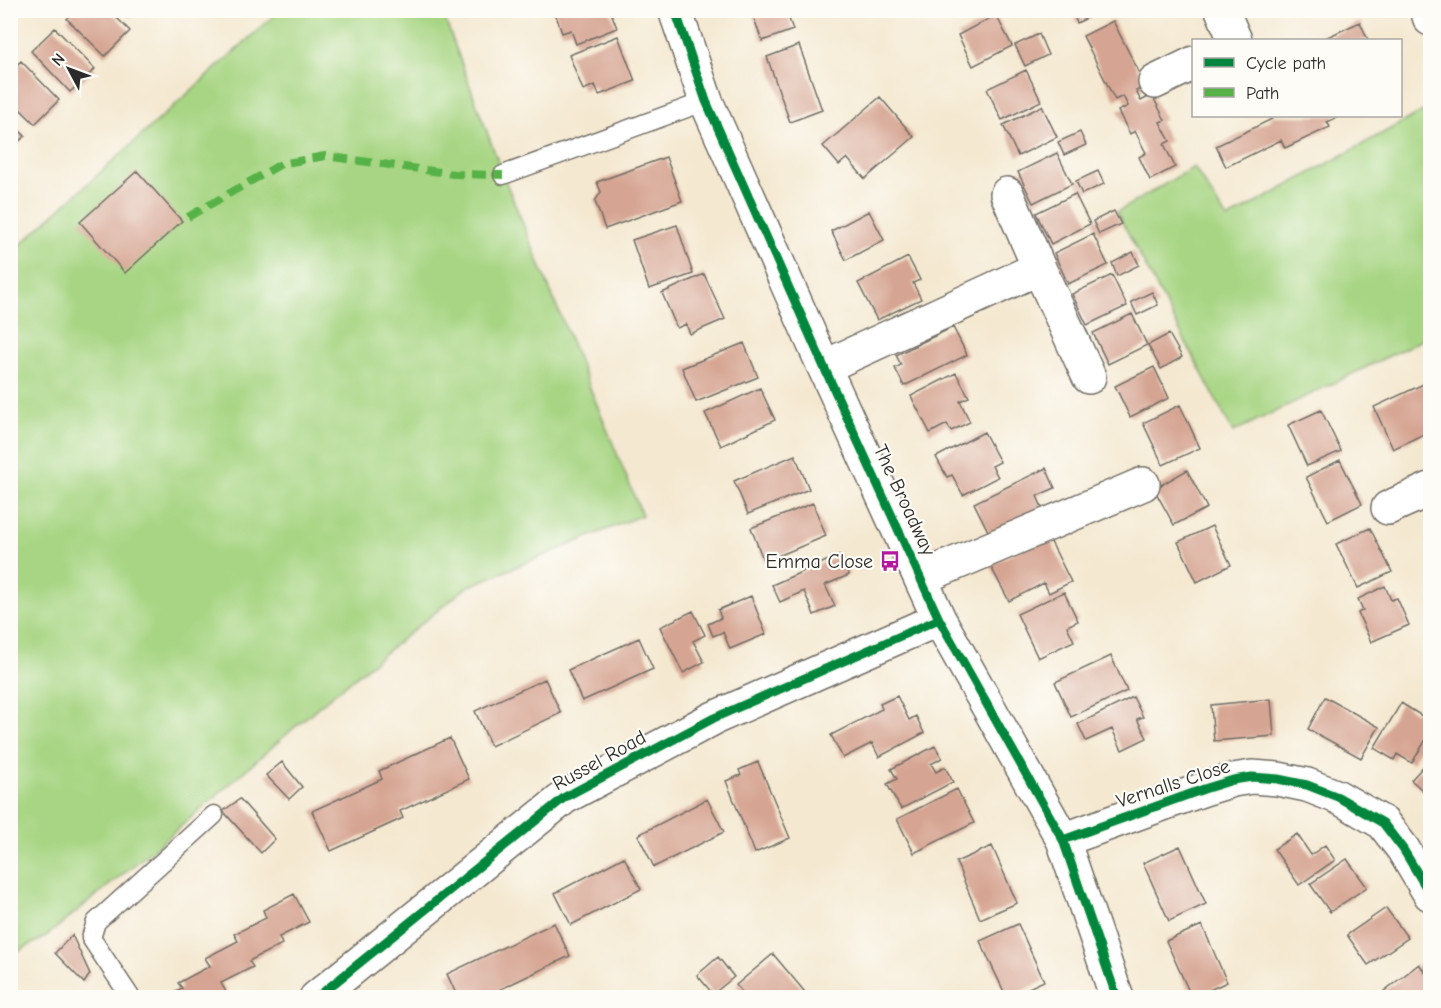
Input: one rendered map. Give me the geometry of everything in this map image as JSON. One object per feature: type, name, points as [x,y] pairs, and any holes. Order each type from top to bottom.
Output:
[{"type":"street","name":"The Broadway","points":[[675,10],[706,101],[939,619],[1063,840],[1116,998]]},
{"type":"street","points":[[1222,10],[1235,39]]},
{"type":"street","points":[[1427,10],[1431,19]]},
{"type":"street","points":[[1155,82],[1192,64]]},
{"type":"street","points":[[1007,194],[1089,377]]},
{"type":"street","points":[[824,367],[1039,268]]},
{"type":"street","points":[[921,578],[1143,484]]},
{"type":"street","points":[[1388,508],[1431,489]]},
{"type":"street","name":"Russel Road","points":[[316,998],[566,796],[714,718],[939,619]]},
{"type":"street","name":"Vernalls Close","points":[[1063,840],[1223,783],[1252,777],[1278,779],[1307,785],[1338,797],[1383,823],[1403,849],[1431,894]]},
{"type":"lane","points":[[503,175],[706,101]]},
{"type":"lane","points":[[131,998],[91,938],[96,922],[214,815]]},
{"type":"green space","points":[[279,11],[442,11],[503,175],[642,515],[467,587],[318,707],[171,835],[45,937],[11,955],[10,254]]},
{"type":"green space","points":[[1430,107],[1430,336],[1233,432],[1117,212],[1194,167],[1227,219]]},
{"type":"building","points":[[75,10],[109,10],[130,31],[105,56],[67,19]]},
{"type":"building","points":[[123,10],[137,10],[130,17]]},
{"type":"building","points":[[554,10],[610,10],[617,28],[576,44],[571,30],[562,33]]},
{"type":"building","points":[[751,10],[786,10],[793,30],[762,41]]},
{"type":"building","points":[[1071,10],[1103,10],[1077,23]]},
{"type":"building","points":[[1155,10],[1170,10],[1158,16]]},
{"type":"building","points":[[996,15],[1012,46],[973,66],[958,35]]},
{"type":"building","points":[[1113,21],[1146,86],[1136,91],[1141,101],[1152,95],[1165,120],[1160,122],[1170,141],[1164,144],[1175,167],[1150,180],[1139,157],[1146,153],[1135,131],[1130,134],[1118,111],[1128,106],[1123,96],[1115,100],[1083,36]]},
{"type":"building","points":[[1360,22],[1368,39],[1323,39]]},
{"type":"building","points":[[55,28],[95,69],[70,92],[31,51]]},
{"type":"building","points":[[1039,34],[1048,55],[1025,66],[1015,45]]},
{"type":"building","points":[[618,36],[635,81],[599,95],[595,85],[583,90],[569,55]]},
{"type":"building","points":[[799,45],[822,110],[790,122],[767,57]]},
{"type":"building","points":[[21,61],[59,100],[35,124],[10,99],[10,71]]},
{"type":"building","points":[[1026,70],[1041,101],[1002,120],[987,89]]},
{"type":"building","points":[[880,97],[914,137],[865,179],[847,158],[839,165],[823,146]]},
{"type":"building","points":[[1042,106],[1057,137],[1018,156],[1003,125]]},
{"type":"building","points":[[1271,117],[1338,117],[1327,122],[1330,127],[1285,148],[1281,140],[1226,167],[1216,146],[1272,119]]},
{"type":"building","points":[[10,121],[25,136],[10,150]]},
{"type":"building","points":[[1080,132],[1086,145],[1064,155],[1058,142]]},
{"type":"building","points":[[1057,153],[1072,184],[1033,203],[1018,172]]},
{"type":"building","points":[[666,157],[682,201],[605,229],[595,201],[601,192],[597,182]]},
{"type":"building","points":[[137,171],[182,221],[125,273],[80,222]]},
{"type":"building","points":[[1098,171],[1104,184],[1082,194],[1076,181]]},
{"type":"building","points":[[1075,194],[1090,224],[1051,244],[1036,213]]},
{"type":"building","points":[[869,211],[884,240],[846,260],[831,231]]},
{"type":"building","points":[[1114,211],[1121,224],[1099,234],[1093,221]]},
{"type":"building","points":[[677,225],[693,274],[649,289],[632,240]]},
{"type":"building","points":[[1093,234],[1108,265],[1068,284],[1054,253]]},
{"type":"building","points":[[1133,252],[1139,265],[1117,276],[1112,263]]},
{"type":"building","points":[[908,257],[920,280],[913,283],[921,299],[877,320],[858,283]]},
{"type":"building","points":[[704,274],[725,319],[690,334],[686,324],[677,328],[662,293]]},
{"type":"building","points":[[1112,275],[1127,306],[1087,325],[1072,294]]},
{"type":"building","points":[[1152,292],[1158,305],[1137,315],[1131,302]]},
{"type":"building","points":[[1132,314],[1147,345],[1108,364],[1093,333]]},
{"type":"building","points":[[953,327],[967,355],[904,386],[895,368],[901,365],[896,355]]},
{"type":"building","points":[[1169,334],[1182,357],[1161,369],[1148,345]]},
{"type":"building","points":[[744,343],[758,377],[696,402],[682,368]]},
{"type":"building","points":[[1154,367],[1169,398],[1130,417],[1115,386]]},
{"type":"building","points":[[956,373],[969,397],[960,401],[970,422],[951,431],[947,424],[930,433],[911,396]]},
{"type":"building","points":[[1430,381],[1430,431],[1393,449],[1374,407]]},
{"type":"building","points":[[760,388],[775,420],[721,446],[705,413]]},
{"type":"building","points":[[1180,405],[1200,448],[1163,465],[1143,423]]},
{"type":"building","points":[[1321,410],[1341,451],[1307,466],[1288,425]]},
{"type":"building","points":[[984,432],[1000,462],[992,466],[998,477],[963,495],[952,475],[947,477],[936,457]]},
{"type":"building","points":[[795,455],[809,489],[748,514],[734,481]]},
{"type":"building","points":[[1340,460],[1362,504],[1328,521],[1306,477]]},
{"type":"building","points":[[1046,468],[1055,488],[1037,496],[1044,512],[991,537],[974,503]]},
{"type":"building","points":[[1187,470],[1207,508],[1174,525],[1154,489]]},
{"type":"building","points":[[813,503],[826,536],[764,562],[751,528]]},
{"type":"building","points":[[1212,526],[1231,565],[1197,582],[1178,542]]},
{"type":"building","points":[[1370,528],[1392,572],[1358,588],[1336,544]]},
{"type":"building","points":[[1048,536],[1071,582],[1049,593],[1044,583],[1009,601],[990,565]]},
{"type":"building","points":[[840,555],[849,575],[825,585],[835,606],[814,615],[804,591],[780,602],[772,585]]},
{"type":"building","points":[[1385,586],[1391,600],[1397,598],[1409,625],[1371,642],[1358,613],[1363,610],[1358,599]]},
{"type":"building","points":[[1064,592],[1078,621],[1067,626],[1074,641],[1038,658],[1017,614]]},
{"type":"building","points":[[751,596],[766,634],[730,649],[723,632],[713,636],[708,624],[721,618],[718,610]]},
{"type":"building","points":[[693,611],[705,635],[693,641],[704,662],[683,673],[660,627]]},
{"type":"building","points":[[639,638],[653,669],[582,701],[568,670]]},
{"type":"building","points":[[1111,656],[1127,691],[1071,717],[1055,682]]},
{"type":"building","points":[[545,679],[561,713],[491,746],[475,711]]},
{"type":"building","points":[[897,696],[909,720],[916,716],[924,733],[879,757],[872,743],[843,758],[831,735],[882,709],[880,704]]},
{"type":"building","points":[[1133,697],[1143,717],[1137,719],[1147,738],[1122,750],[1112,729],[1086,741],[1078,724]]},
{"type":"building","points":[[1325,697],[1379,727],[1361,758],[1308,729]]},
{"type":"building","points":[[1271,699],[1274,736],[1214,741],[1211,705]]},
{"type":"building","points":[[1401,703],[1430,721],[1430,733],[1412,763],[1397,754],[1394,760],[1374,748]]},
{"type":"building","points":[[450,738],[469,779],[400,811],[403,818],[331,851],[312,811],[382,779],[379,771]]},
{"type":"building","points":[[935,746],[942,758],[931,764],[936,772],[945,767],[953,782],[901,809],[887,784],[897,779],[891,769]]},
{"type":"building","points":[[1430,759],[1430,794],[1429,796],[1411,780]]},
{"type":"building","points":[[282,762],[302,787],[289,799],[266,775]]},
{"type":"building","points":[[758,762],[790,838],[755,853],[726,781],[741,775],[739,770]]},
{"type":"building","points":[[957,789],[974,823],[914,853],[897,819]]},
{"type":"building","points":[[240,799],[275,839],[261,853],[223,811]]},
{"type":"building","points":[[707,799],[724,832],[654,867],[638,835]]},
{"type":"building","points":[[1297,834],[1311,855],[1325,845],[1335,860],[1299,885],[1274,849]]},
{"type":"building","points":[[992,846],[1017,903],[980,919],[956,862]]},
{"type":"building","points":[[1180,846],[1206,904],[1169,921],[1143,863]]},
{"type":"building","points":[[624,857],[641,889],[571,925],[555,893]]},
{"type":"building","points":[[1347,859],[1367,887],[1330,912],[1310,884]]},
{"type":"building","points":[[294,894],[309,922],[279,937],[282,944],[249,961],[253,967],[221,983],[226,992],[216,998],[163,998],[182,988],[178,983],[210,966],[205,958],[238,941],[234,934],[266,918],[263,910]]},
{"type":"building","points":[[1386,908],[1408,938],[1368,965],[1347,935]]},
{"type":"building","points":[[554,923],[570,956],[482,998],[458,998],[447,974]]},
{"type":"building","points":[[1018,924],[1044,981],[1007,998],[980,941]]},
{"type":"building","points":[[1202,925],[1227,982],[1192,998],[1166,941]]},
{"type":"building","points":[[72,935],[90,974],[84,983],[55,953]]},
{"type":"building","points":[[773,954],[810,998],[747,998],[736,985]]},
{"type":"building","points":[[718,957],[734,977],[713,994],[697,975]]},
{"type":"building","points":[[1419,964],[1430,979],[1430,998],[1387,998],[1383,992]]},
{"type":"marked path","points":[[188,217],[281,164],[325,156],[454,174],[503,175]]},
{"type":"cycle path","points":[[675,10],[706,101],[939,619],[1063,840],[1117,998]]},
{"type":"cycle path","points":[[316,998],[565,797],[714,718],[939,619]]},
{"type":"cycle path","points":[[1063,840],[1233,780],[1252,777],[1278,779],[1307,785],[1338,797],[1383,823],[1403,849],[1430,894]]},
{"type":"place","name":"Emma Close","points":[[890,561]]}]
